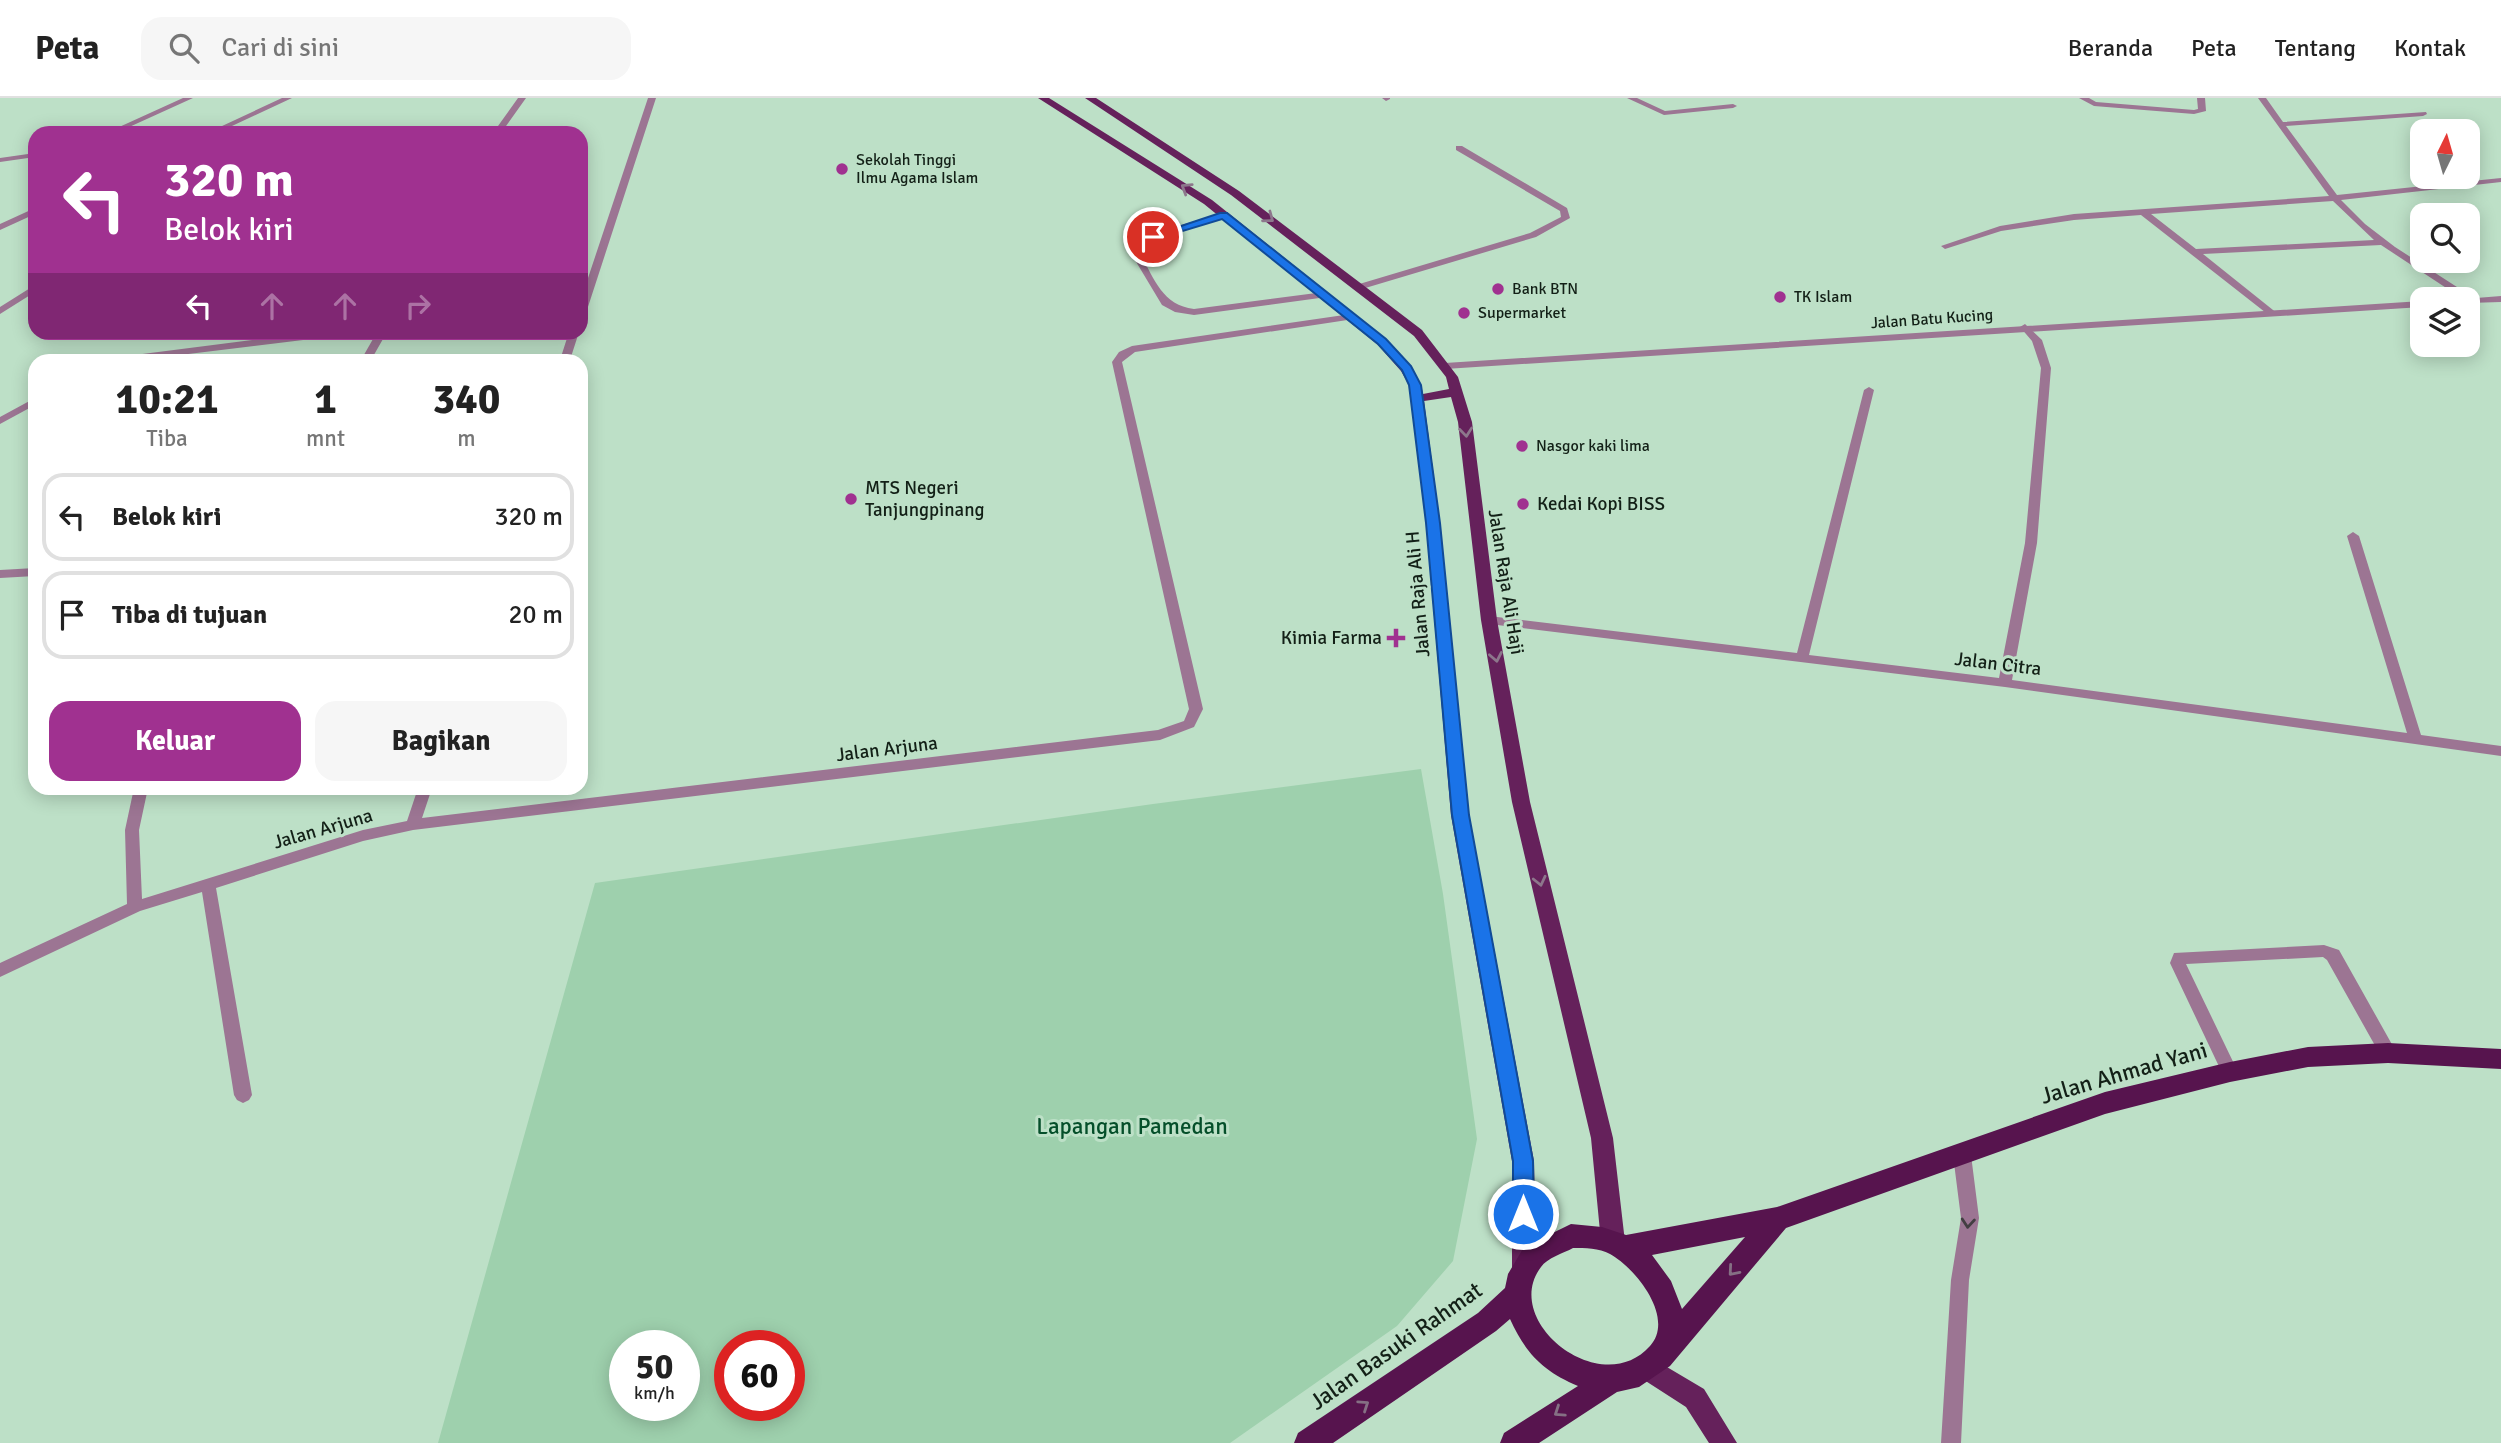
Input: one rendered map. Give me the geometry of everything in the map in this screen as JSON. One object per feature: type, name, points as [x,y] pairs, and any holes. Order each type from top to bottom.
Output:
[{"type":"highway","name":"Jalan Ahmad Yani","points":[[1618,1245],[1777,1219],[2105,1103],[2230,1072],[2308,1057],[2388,1053],[2501,1059]]},
{"type":"highway","points":[[1657,1359],[1670,1329],[1668,1305],[1658,1282],[1643,1263],[1618,1245],[1591,1236],[1571,1236],[1551,1242],[1535,1252],[1524,1268],[1516,1296],[1521,1322],[1534,1346],[1553,1366],[1579,1379],[1606,1384],[1630,1380],[1657,1359],[1777,1219]]},
{"type":"highway","name":"Jalan Basuki Rahmat","points":[[1308,1443],[1486,1322],[1516,1296]]},
{"type":"highway","points":[[1514,1443],[1606,1384]]},
{"type":"main road","name":"Jalan Raja Ali H","points":[[1043,98],[1224,215],[1382,342],[1406,369],[1419,398],[1460,815],[1523,1161],[1524,1268]]},
{"type":"main road","name":"Jalan Raja Ali Haji","points":[[1090,98],[1236,193],[1418,333],[1445,366],[1458,392],[1465,422],[1489,620],[1521,802],[1602,1138],[1618,1245]]},
{"type":"main road","points":[[1419,398],[1458,392]]},
{"type":"main road","points":[[1657,1359],[1695,1398],[1724,1443]]},
{"type":"street","points":[[126,126],[189,98]]},
{"type":"street","points":[[226,126],[288,98]]},
{"type":"street","points":[[502,126],[522,98]]},
{"type":"street","points":[[588,292],[652,98]]},
{"type":"street","points":[[1631,98],[1664,113],[1733,106]]},
{"type":"street","points":[[2083,98],[2094,104],[2194,112],[2202,111],[2201,98]]},
{"type":"street","points":[[2262,98],[2283,124],[2306,163],[2348,213],[2384,242],[2450,287]]},
{"type":"street","points":[[2283,124],[2423,114]]},
{"type":"street","points":[[1359,287],[1533,235],[1566,218],[1564,210],[1459,148]]},
{"type":"street","points":[[0,160],[28,156]]},
{"type":"street","points":[[1945,246],[2000,229],[2074,217],[2337,198],[2501,180]]},
{"type":"street","points":[[2143,212],[2273,314]]},
{"type":"street","points":[[0,227],[28,214]]},
{"type":"street","points":[[1224,215],[1143,240],[1136,245],[1133,250],[1165,303],[1178,310],[1194,312],[1324,295]]},
{"type":"street","points":[[2196,252],[2384,242]]},
{"type":"street","points":[[0,311],[28,293]]},
{"type":"street","points":[[2480,300],[2501,299]]},
{"type":"street","name":"Jalan Batu Kucing","points":[[1445,366],[2025,327],[2410,305]]},
{"type":"street","name":"Jalan Arjuna","points":[[0,970],[135,907],[363,836],[413,825],[1160,735],[1189,724],[1196,709],[1117,362],[1123,354],[1132,349],[1351,317]]},
{"type":"street","points":[[2005,683],[2031,543],[2046,368],[2037,340],[2025,327]]},
{"type":"street","points":[[167,354],[280,340]]},
{"type":"street","points":[[1802,660],[1869,390]]},
{"type":"street","points":[[0,421],[28,405]]},
{"type":"street","points":[[2353,536],[2416,740]]},
{"type":"street","points":[[0,574],[28,572]]},
{"type":"street","name":"Jalan Citra","points":[[1489,620],[2005,683],[2501,751]]},
{"type":"street","points":[[135,907],[132,830],[140,795]]},
{"type":"street","points":[[413,825],[423,795]]},
{"type":"street","points":[[208,883],[243,1095]]},
{"type":"street","points":[[2230,1072],[2178,963],[2180,958],[2310,950],[2333,955],[2388,1053]]},
{"type":"street","points":[[1951,1443],[1960,1280],[1970,1218],[1962,1155]]},
{"type":"green space","name":"Lapangan Pamedan","points":[[1421,769],[1443,894],[1477,1139],[1453,1261],[1397,1326],[1230,1443],[438,1443],[595,883]]},
{"type":"place","name":"Sekolah Tinggi Ilmu Agama Islam","points":[[842,169]]},
{"type":"place","name":"Bank BTN","points":[[1498,289]]},
{"type":"place","name":"TK Islam","points":[[1780,297]]},
{"type":"place","name":"Supermarket","points":[[1464,313]]},
{"type":"place","name":"Nasgor kaki lima","points":[[1522,446]]},
{"type":"place","name":"MTS Negeri Tanjungpinang","points":[[851,499]]},
{"type":"place","name":"Kedai Kopi BISS","points":[[1523,504]]},
{"type":"place","name":"Kimia Farma","points":[[1396,638]]},
{"type":"route","points":[[1153,237],[1224,215],[1382,342],[1406,369],[1415,385],[1419,398],[1433,523],[1460,815],[1523,1161],[1523,1214]]}]
